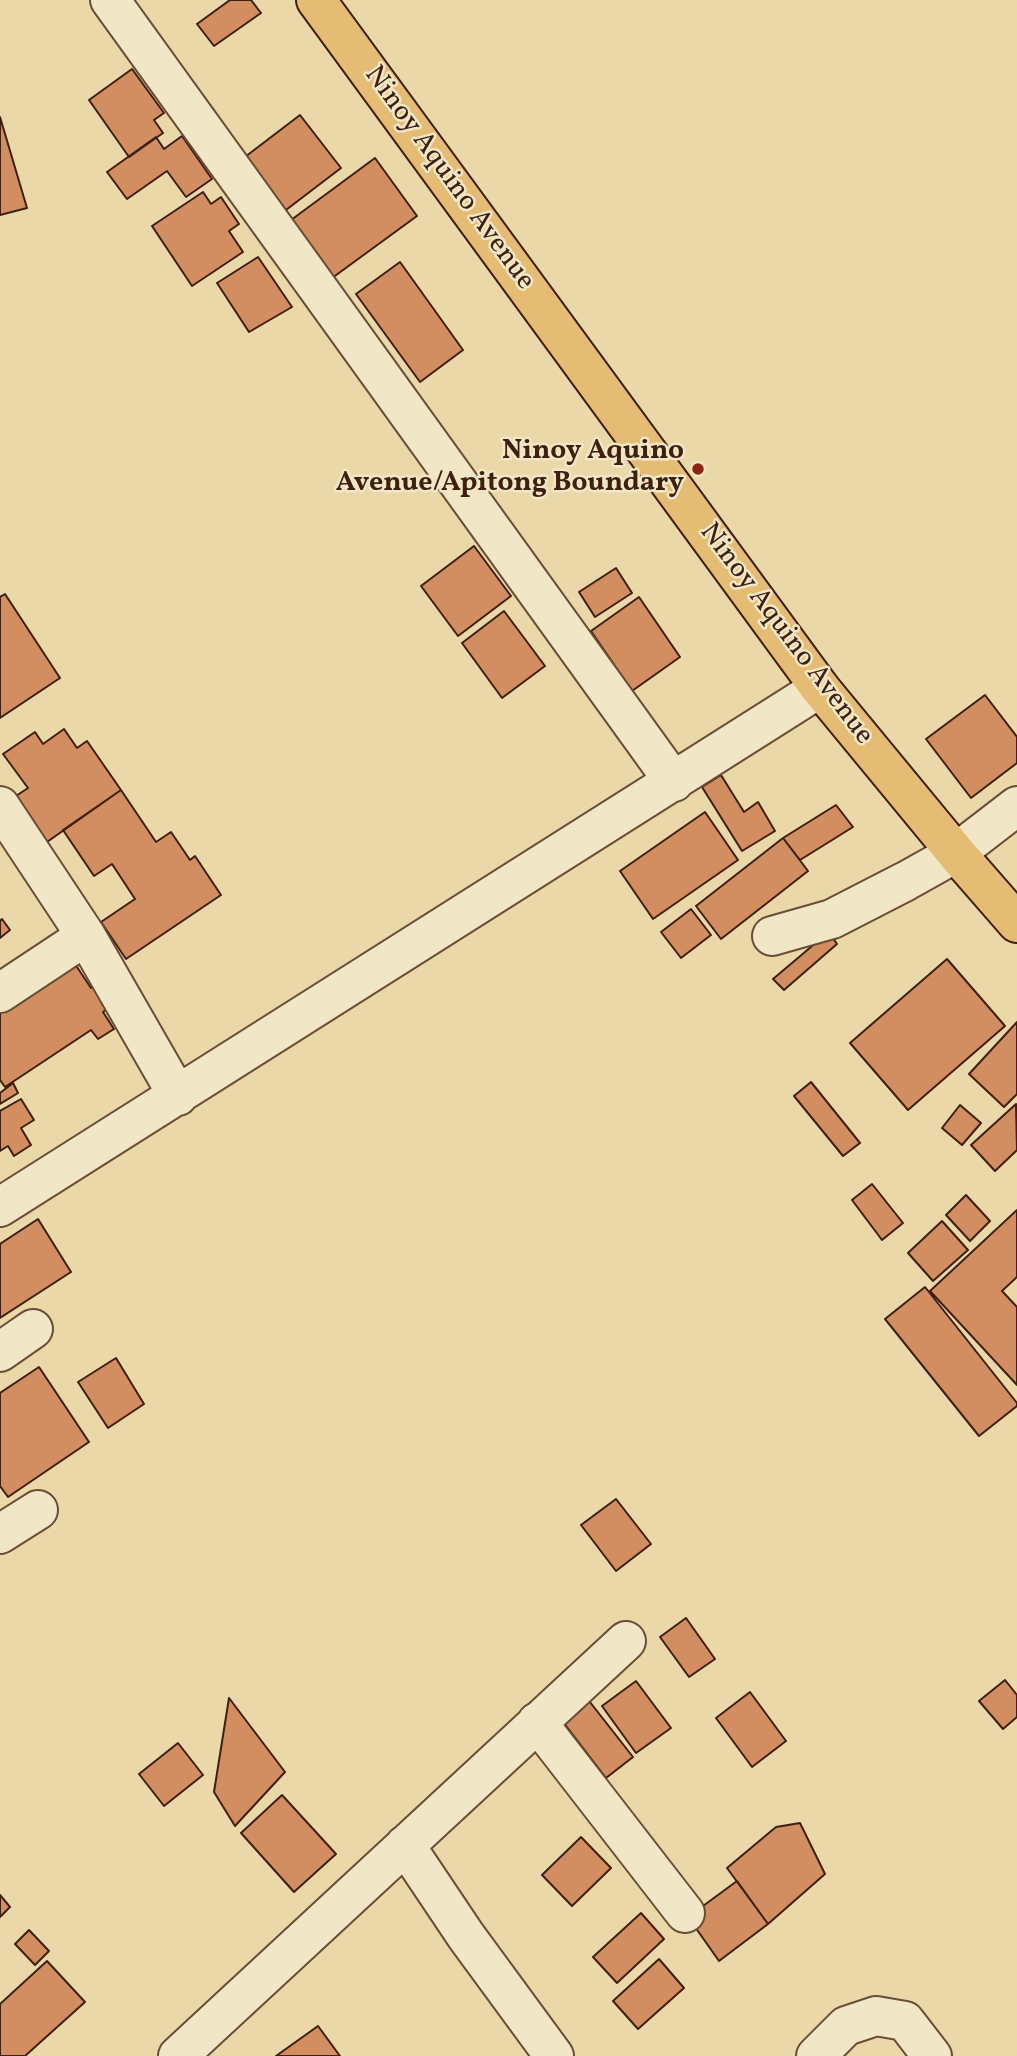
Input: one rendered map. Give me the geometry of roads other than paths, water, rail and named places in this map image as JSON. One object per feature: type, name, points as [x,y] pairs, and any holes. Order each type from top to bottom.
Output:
[{"type":"main road","name":"Ninoy Aquino Avenue","points":[[316,0],[820,688],[1017,923]]},
{"type":"street","points":[[110,0],[674,782]]},
{"type":"street","points":[[0,1207],[820,688]]},
{"type":"street","points":[[0,806],[86,936],[178,1096]]},
{"type":"street","points":[[772,936],[832,919],[956,853],[1017,806]]},
{"type":"street","points":[[0,993],[86,936]]},
{"type":"street","points":[[0,1352],[33,1329]]},
{"type":"street","points":[[0,1534],[38,1510]]},
{"type":"street","points":[[183,2054],[626,1641]]},
{"type":"street","points":[[537,1722],[685,1913]]},
{"type":"street","points":[[405,1845],[466,1936],[554,2056]]},
{"type":"street","points":[[816,2056],[846,2026],[876,2016],[905,2021],[932,2056]]},
{"type":"place","name":"Ninoy Aquino Avenue/Apitong Boundary","points":[[698,469]]}]
